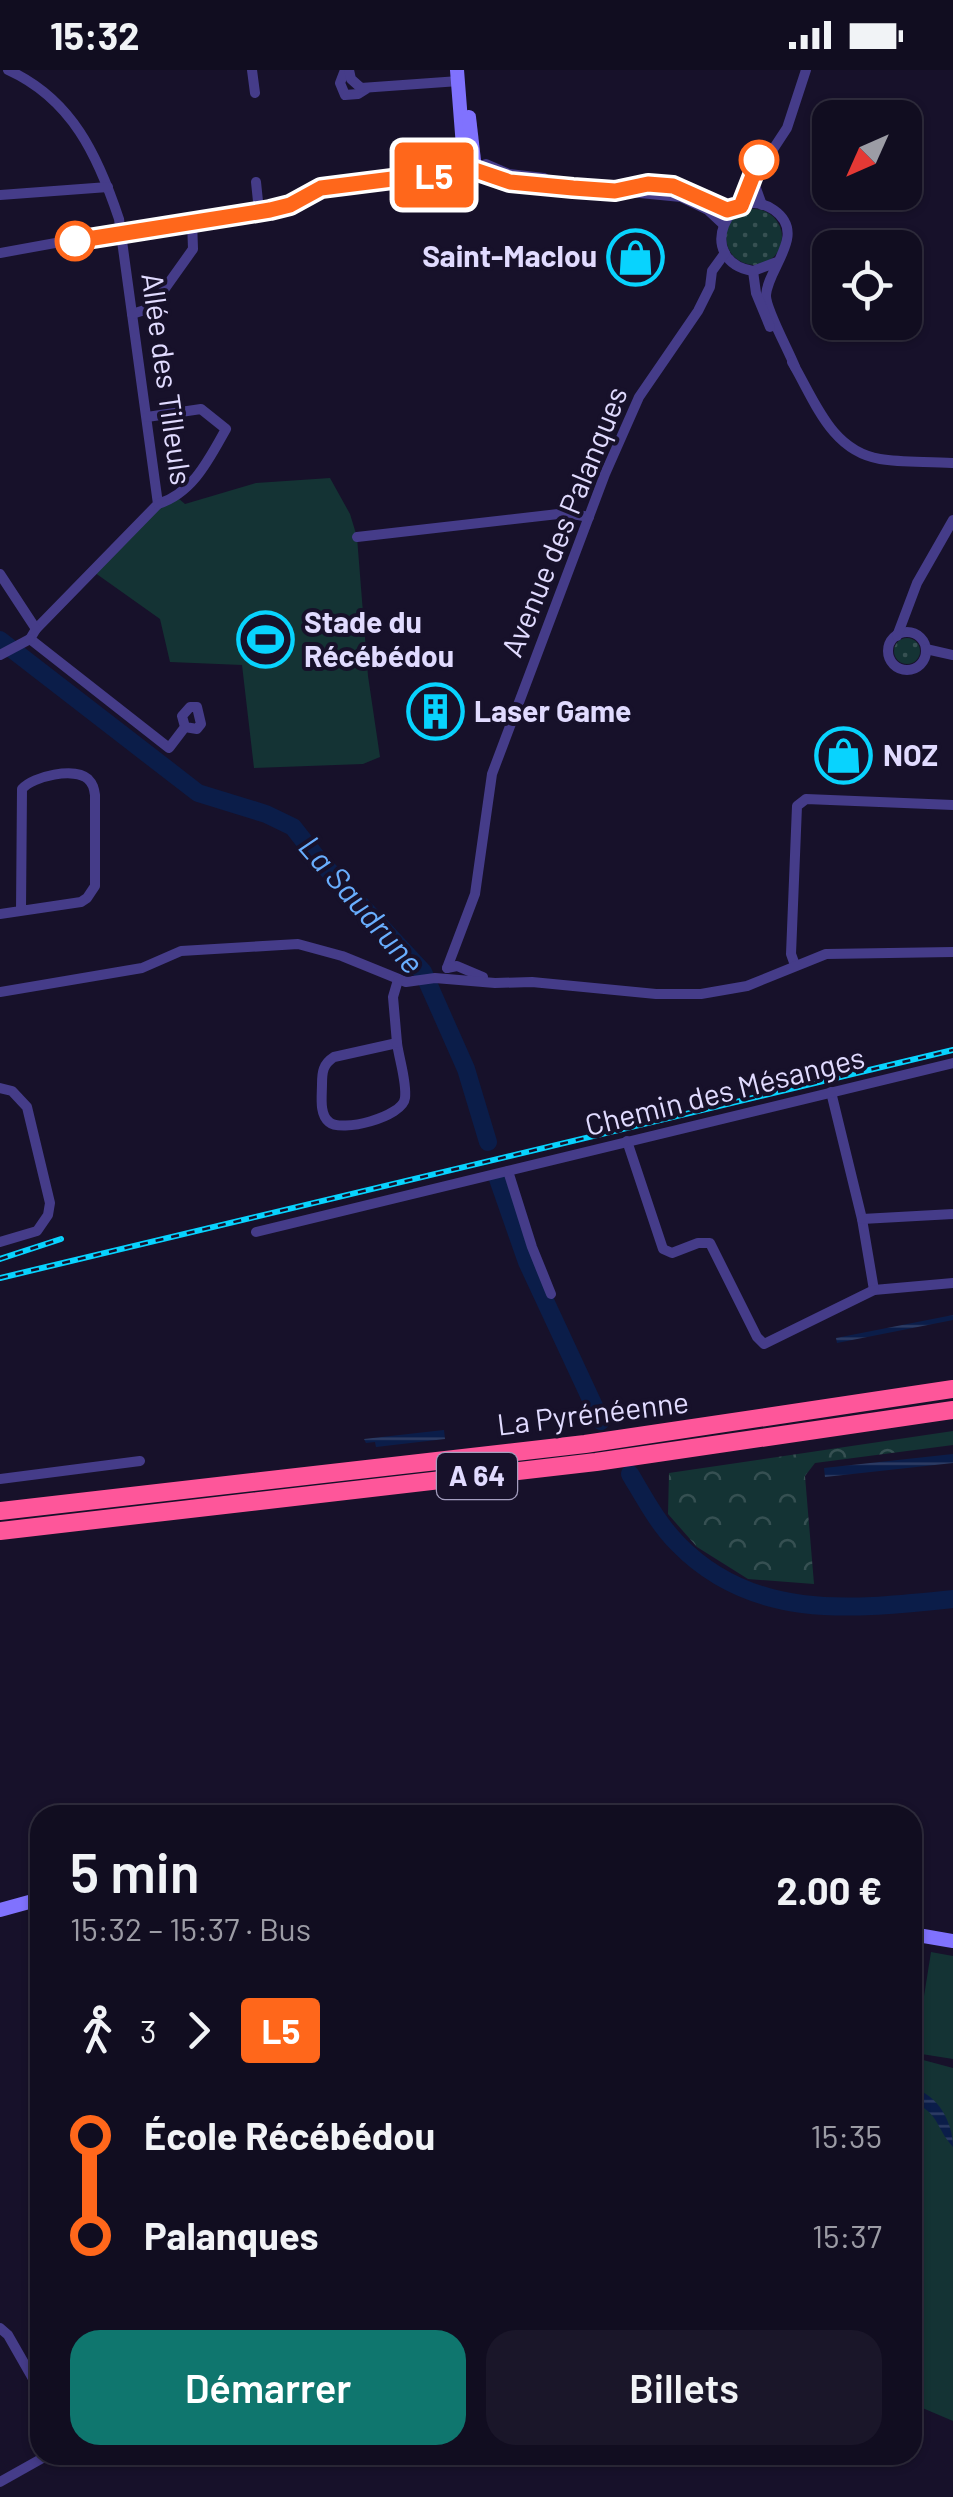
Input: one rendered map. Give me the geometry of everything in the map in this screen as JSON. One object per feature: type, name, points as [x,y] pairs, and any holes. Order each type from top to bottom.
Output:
[{"type":"highway","points":[[922,1395],[932,1384],[953,1380]]},
{"type":"highway","name":"La Pyrénéenne","points":[[0,1512],[585,1444],[953,1390]]},
{"type":"highway","name":"La Pyrénéenne","points":[[0,1531],[596,1462],[953,1410]]},
{"type":"street","name":"Allée des Tilleuls","points":[[4,653],[29,637],[158,504],[120,232],[108,188],[92,150],[62,106],[8,70]]},
{"type":"street","points":[[252,70],[255,93]]},
{"type":"street","points":[[347,70],[351,80],[367,88],[459,81],[470,171]]},
{"type":"street","points":[[762,205],[753,180],[778,146],[806,70]]},
{"type":"street","points":[[777,262],[753,271],[737,266],[724,254],[721,244],[723,224],[740,207],[756,164],[789,118]]},
{"type":"street","points":[[0,253],[290,205],[321,188],[470,171],[510,182],[681,197],[708,210],[723,224]]},
{"type":"street","points":[[256,182],[259,211]]},
{"type":"street","points":[[615,191],[662,185],[694,193],[727,210],[762,205],[780,216],[788,234],[787,244],[771,273],[767,302],[795,367]]},
{"type":"street","points":[[0,195],[108,188]]},
{"type":"street","points":[[132,314],[152,308],[193,250],[192,220]]},
{"type":"street","name":"Avenue des Palanques","points":[[452,971],[478,882],[492,774],[589,517],[640,397],[698,312],[711,284],[712,271],[724,254]]},
{"type":"street","points":[[711,284],[737,266]]},
{"type":"street","points":[[753,271],[763,313],[834,432],[848,448],[883,460],[953,463]]},
{"type":"street","points":[[147,418],[201,409],[226,428],[204,466],[178,498],[158,504]]},
{"type":"street","points":[[357,537],[567,514],[589,517]]},
{"type":"street","points":[[950,655],[908,670],[892,662],[889,645],[897,636],[917,583],[953,520]]},
{"type":"street","points":[[0,574],[29,637],[169,748],[185,726]]},
{"type":"street","points":[[908,606],[912,627],[926,648],[950,655]]},
{"type":"street","points":[[897,636],[907,632],[917,636]]},
{"type":"street","points":[[923,662],[926,648]]},
{"type":"street","points":[[0,914],[81,902],[92,893],[95,795],[86,776],[36,779],[22,789],[21,910]]},
{"type":"street","points":[[795,965],[791,954],[796,806],[806,799],[953,805]]},
{"type":"street","points":[[0,992],[134,970],[181,950],[298,944],[342,956],[398,980],[419,981],[452,971],[495,984],[702,994],[747,986],[826,954],[953,952]]},
{"type":"street","points":[[397,1043],[326,1062],[322,1073],[323,1113],[330,1124],[340,1127],[394,1114],[401,1108],[405,1099],[393,997],[398,980]]},
{"type":"street","name":"Chemin des Mésanges","points":[[256,1232],[953,1063]]},
{"type":"street","points":[[0,1088],[12,1091],[26,1107],[50,1202],[48,1215],[37,1232],[0,1242]]},
{"type":"street","points":[[831,1092],[862,1219],[874,1290]]},
{"type":"street","points":[[627,1141],[663,1249],[672,1253],[698,1243],[710,1244],[757,1338],[764,1344],[874,1290],[953,1283]]},
{"type":"street","points":[[508,1170],[551,1294]]},
{"type":"street","points":[[862,1219],[953,1214]]},
{"type":"street","points":[[0,1478],[140,1461]]},
{"type":"street","points":[[0,1910],[30,1902]]},
{"type":"street","points":[[922,1936],[953,1941]]},
{"type":"street","points":[[0,2328],[30,2374]]},
{"type":"street","points":[[0,2482],[30,2465]]},
{"type":"green space","points":[[754,209],[774,217],[782,237],[774,257],[754,265],[734,257],[726,237],[734,217]]},
{"type":"green space","name":"Stade du Récébédou","points":[[330,478],[350,514],[357,537],[368,676],[380,757],[363,764],[254,768],[242,665],[170,662],[160,619],[91,570],[158,504],[178,498],[185,504],[256,483]]},
{"type":"green space","points":[[907,638],[916,642],[920,651],[916,660],[907,664],[898,660],[894,651],[898,642]]},
{"type":"green space","points":[[953,1431],[953,1445],[815,1463],[805,1476],[814,1584],[748,1579],[697,1547],[668,1514],[669,1473]]},
{"type":"green space","points":[[931,1952],[953,1956],[953,2059],[922,2054],[922,2009]]},
{"type":"green space","points":[[922,2060],[953,2068],[953,2421],[922,2408]]},
{"type":"water","points":[[953,1315],[953,1320],[837,1343],[836,1338]]},
{"type":"water","points":[[444,1430],[445,1439],[376,1447],[375,1442],[366,1443],[364,1439]]},
{"type":"water","points":[[953,1454],[953,1463],[825,1477],[824,1468]]},
{"type":"water","points":[[922,2092],[942,2111],[953,2147],[947,2140],[933,2116],[922,2107]]},
{"type":"waterway","name":"La Saudrune","points":[[0,640],[198,793],[266,814],[293,827],[423,972],[466,1069],[488,1142]]},
{"type":"waterway","name":"La Saudrune","points":[[498,1179],[527,1262],[601,1421]]},
{"type":"waterway","name":"La Saudrune","points":[[630,1474],[678,1544],[708,1569],[739,1587],[807,1605],[879,1606],[953,1599]]},
{"type":"railway","points":[[0,1278],[953,1050]]},
{"type":"railway","points":[[0,1259],[61,1239]]},
{"type":"bus line","name":"L5","points":[[75,241],[156,225],[270,210],[290,205],[321,188],[475,170],[510,182],[573,188],[615,191],[648,184],[673,186],[727,210],[741,206],[759,160]]},
{"type":"place","name":"Saint-Maclou","points":[[636,257]]},
{"type":"place","name":"Stade du Récébédou","points":[[265,640]]},
{"type":"place","name":"Laser Game","points":[[435,712]]},
{"type":"place","name":"NOZ","points":[[844,756]]}]
